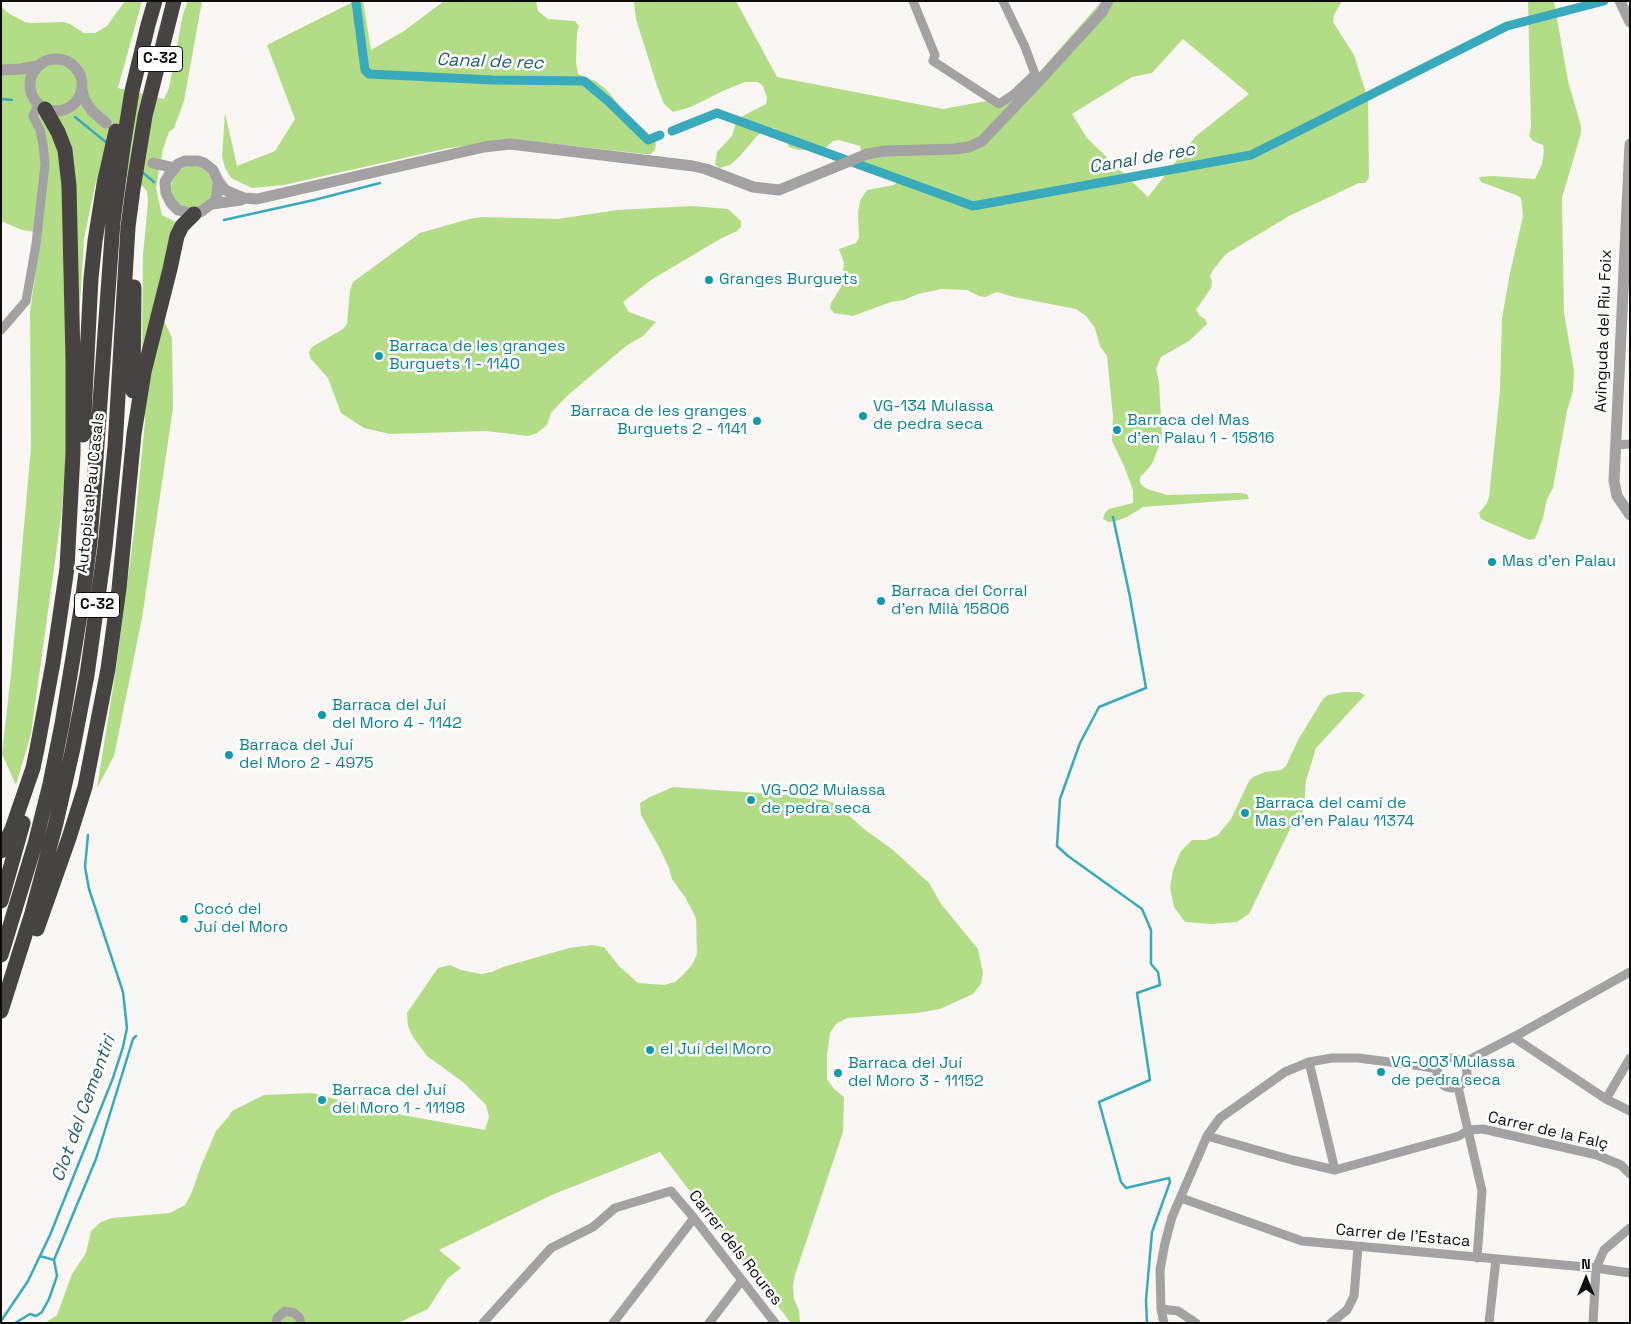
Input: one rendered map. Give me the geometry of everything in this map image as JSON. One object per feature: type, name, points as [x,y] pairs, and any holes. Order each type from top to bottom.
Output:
[{"type":"highway","name":"Autopista Pau Casals","points":[[3,1005],[32,913],[56,823],[87,675],[105,547],[115,447],[128,227],[124,188],[129,90],[155,1]]},
{"type":"highway","name":"Autopista Pau Casals","points":[[1,955],[35,844],[50,784],[82,603],[90,542],[113,222],[146,116],[174,1]]},
{"type":"highway","points":[[42,107],[58,132],[65,150],[68,186],[73,425],[67,568]]},
{"type":"highway","points":[[124,188],[134,268],[134,434]]},
{"type":"highway","points":[[1,901],[28,802],[73,538],[82,439],[91,278],[124,188]]},
{"type":"highway","points":[[3,1005],[18,979],[66,847],[85,788],[108,669],[119,589],[134,434],[144,372],[170,270],[176,236],[182,226],[194,214]]},
{"type":"highway","points":[[1,851],[12,828],[33,768]]},
{"type":"street","points":[[913,1],[935,55],[933,61],[999,104],[1038,77]]},
{"type":"street","points":[[1003,1],[1038,77]]},
{"type":"street","points":[[244,198],[212,204],[194,214],[178,210],[171,203],[166,193],[167,180],[175,168],[185,161],[198,161],[213,170],[225,190],[244,198],[257,199],[484,147],[510,144],[693,166],[753,186],[779,190],[867,154],[885,151],[969,147],[982,141],[991,133],[1038,77],[1102,12],[1108,1]]},
{"type":"street","points":[[1620,1],[1630,22]]},
{"type":"street","points":[[3,70],[37,66],[49,59],[70,62],[79,72],[84,99],[92,111],[106,123]]},
{"type":"street","points":[[37,66],[32,73],[29,86],[30,93],[42,107],[55,111],[64,110],[73,105],[82,90]]},
{"type":"street","points":[[3,70],[19,77],[29,86]]},
{"type":"street","points":[[73,105],[92,111]]},
{"type":"street","points":[[1,330],[26,301],[36,244],[45,166],[40,130],[33,116],[42,107]]},
{"type":"street","name":"Avinguda del Riu Foix","points":[[1630,144],[1625,340],[1614,481],[1617,496],[1630,516]]},
{"type":"street","points":[[167,180],[152,163],[175,168]]},
{"type":"street","points":[[212,204],[217,194],[218,181]]},
{"type":"street","points":[[1616,445],[1630,444]]},
{"type":"street","points":[[1463,1063],[1630,972]]},
{"type":"street","points":[[1513,1037],[1606,1099],[1630,1111]]},
{"type":"street","points":[[1164,1323],[1161,1309],[1160,1270],[1172,1217],[1207,1136],[1220,1118],[1285,1072],[1309,1062],[1332,1058],[1358,1058],[1438,1070]]},
{"type":"street","points":[[1453,1058],[1463,1063],[1467,1070],[1467,1076],[1463,1084],[1451,1088],[1442,1084],[1438,1079],[1438,1070],[1442,1062],[1453,1058]]},
{"type":"street","points":[[1606,1099],[1630,1058]]},
{"type":"street","points":[[1309,1062],[1335,1170]]},
{"type":"street","name":"Carrer de la Falç","points":[[1458,1087],[1469,1130],[1483,1129],[1597,1155],[1621,1165],[1630,1174]]},
{"type":"street","points":[[1207,1136],[1335,1170],[1459,1136],[1469,1130],[1482,1191],[1478,1258]]},
{"type":"street","name":"Carrer dels Roures","points":[[483,1323],[551,1248],[592,1227],[615,1208],[671,1191],[775,1323]]},
{"type":"street","name":"Carrer de l'Estaca","points":[[1181,1198],[1302,1241],[1596,1268],[1630,1273]]},
{"type":"street","points":[[613,1323],[694,1218]]},
{"type":"street","points":[[1593,1323],[1596,1268],[1604,1250],[1630,1228]]},
{"type":"street","points":[[1331,1323],[1348,1310],[1354,1296],[1358,1247]]},
{"type":"street","points":[[1489,1323],[1496,1259]]},
{"type":"street","points":[[709,1323],[742,1280]]},
{"type":"street","points":[[1161,1309],[1178,1312],[1196,1323]]},
{"type":"street","points":[[276,1323],[277,1318],[285,1311],[300,1317],[301,1323]]},
{"type":"green space","points":[[125,1],[142,1],[118,88],[164,99],[169,88],[183,14],[188,1],[202,1],[184,101],[174,128],[169,132],[163,149],[156,188],[162,215],[178,223],[156,304],[172,338],[173,408],[142,618],[114,756],[97,788],[116,669],[134,532],[145,421],[142,353],[143,255],[148,202],[147,191],[137,181],[128,178],[96,181],[84,239],[61,518],[31,734],[16,785],[2,754],[31,447],[30,312],[41,233],[22,230],[1,221],[1,6],[8,13],[25,22],[64,22],[84,33],[95,33],[107,26]]},
{"type":"green space","points":[[355,1],[363,1],[371,50],[404,31],[444,1],[536,1],[538,11],[548,19],[575,21],[579,26],[576,62],[578,74],[595,81],[606,89],[636,126],[656,143],[655,150],[651,154],[645,154],[510,139],[444,149],[284,185],[252,188],[231,178],[225,168],[222,156],[225,113],[237,166],[275,151],[295,119],[267,45]]},
{"type":"green space","points":[[634,1],[736,1],[777,77],[943,109],[1019,95],[1102,1],[1342,1],[1334,15],[1333,22],[1354,55],[1368,99],[1369,178],[1365,183],[1359,183],[1289,216],[1226,254],[1213,270],[1210,276],[1211,288],[1196,310],[1205,319],[1207,324],[1189,341],[1161,357],[1156,369],[1159,382],[1162,438],[1153,462],[1140,477],[1140,483],[1150,490],[1168,495],[1239,493],[1247,494],[1249,499],[1143,507],[1127,517],[1116,521],[1109,522],[1103,519],[1109,509],[1133,503],[1133,490],[1112,441],[1113,416],[1107,356],[1100,346],[1095,328],[1086,316],[1076,309],[997,292],[985,297],[967,290],[941,289],[891,302],[853,316],[834,313],[830,308],[831,303],[841,287],[844,263],[839,249],[856,243],[859,238],[858,213],[860,201],[867,190],[894,185],[898,181],[896,176],[866,168],[860,146],[839,140],[833,141],[824,149],[799,150],[789,147],[784,136],[774,128],[768,128],[757,136],[730,165],[719,168],[715,164],[717,152],[732,136],[737,119],[766,104],[767,98],[763,86],[758,82],[745,82],[691,107],[673,112],[664,104],[636,19]],"holes":[[[1183,39],[1249,94],[1196,136],[1148,197],[1087,138],[1072,114],[1132,77],[1152,73]]]},
{"type":"green space","points":[[1528,1],[1554,1],[1568,81],[1581,126],[1581,133],[1562,198],[1564,313],[1574,370],[1573,391],[1567,411],[1553,488],[1547,499],[1543,518],[1535,539],[1529,540],[1481,519],[1479,513],[1489,497],[1500,391],[1502,318],[1523,216],[1521,198],[1481,182],[1479,177],[1535,179],[1542,164],[1543,145],[1533,141],[1529,136],[1531,127]]},
{"type":"green space","points":[[192,166],[207,172],[213,187],[207,202],[192,208],[177,202],[171,187],[177,172]]},
{"type":"green space","points":[[691,206],[728,209],[741,221],[741,227],[651,280],[623,302],[629,312],[656,322],[643,336],[626,346],[566,397],[551,413],[547,425],[537,433],[528,436],[486,431],[390,434],[364,428],[341,413],[328,378],[310,358],[309,352],[312,347],[343,329],[347,324],[350,290],[353,282],[420,233],[482,217],[558,219],[617,210]]},
{"type":"green space","points":[[1359,692],[1365,695],[1316,748],[1306,781],[1304,806],[1299,824],[1292,825],[1249,914],[1237,922],[1211,924],[1185,922],[1174,907],[1170,888],[1173,870],[1181,851],[1192,840],[1206,840],[1218,835],[1231,819],[1249,781],[1253,777],[1265,772],[1281,770],[1286,766],[1298,740],[1323,699],[1328,695]]},
{"type":"green space","points":[[673,787],[786,795],[825,800],[836,804],[864,829],[893,850],[929,883],[941,904],[978,949],[983,973],[981,984],[973,994],[940,1009],[917,1013],[847,1018],[836,1024],[830,1033],[827,1055],[827,1079],[834,1089],[844,1097],[843,1132],[795,1275],[793,1286],[794,1299],[799,1310],[800,1323],[791,1323],[660,1152],[554,1194],[439,1250],[461,1268],[447,1279],[428,1309],[398,1323],[45,1323],[57,1315],[72,1274],[86,1253],[91,1231],[101,1222],[112,1218],[170,1213],[185,1205],[216,1131],[232,1111],[264,1095],[312,1093],[386,1112],[485,1130],[489,1117],[486,1105],[463,1082],[427,1056],[413,1037],[408,1026],[407,1013],[438,968],[450,965],[461,970],[481,974],[569,948],[592,945],[604,947],[619,966],[638,983],[664,985],[675,982],[692,965],[697,954],[696,918],[685,897],[672,879],[659,847],[641,815],[640,803]]},
{"type":"waterway","name":"Canal de rec","points":[[672,131],[717,113],[973,206],[1251,155],[1507,26],[1604,1]]},
{"type":"waterway","name":"Canal de rec","points":[[356,2],[365,70],[369,74],[492,80],[584,81],[608,101],[648,140],[660,135]]},
{"type":"waterway","points":[[1,99],[12,100]]},
{"type":"waterway","points":[[75,117],[107,143]]},
{"type":"waterway","points":[[142,172],[154,182]]},
{"type":"waterway","points":[[224,220],[380,183]]},
{"type":"waterway","points":[[1113,517],[1130,597],[1146,688],[1099,707],[1080,743],[1060,799],[1057,846],[1142,909],[1151,930],[1151,964],[1158,972],[1160,985],[1137,993],[1150,1080],[1099,1102],[1121,1182],[1126,1188],[1169,1178],[1170,1182],[1152,1232],[1146,1300],[1147,1323]]},
{"type":"waterway","name":"Clot del Cementiri","points":[[1,1321],[28,1281],[50,1235],[113,1078],[127,1028],[123,992],[89,889],[85,867],[88,835]]},
{"type":"waterway","points":[[15,1323],[30,1314],[36,1316],[42,1312],[49,1299],[57,1276],[54,1260],[96,1159],[133,1039],[136,1036]]},
{"type":"waterway","points":[[40,1256],[54,1260]]},
{"type":"place","name":"Granges Burguets","points":[[709,280]]},
{"type":"place","name":"Barraca de les granges Burguets 1 - 1140","points":[[379,356]]},
{"type":"place","name":"VG-134 Mulassa de pedra seca","points":[[863,416]]},
{"type":"place","name":"Barraca de les granges Burguets 2 - 1141","points":[[757,421]]},
{"type":"place","name":"Barraca del Mas d'en Palau 1 - 15816","points":[[1117,430]]},
{"type":"place","name":"Mas d'en Palau","points":[[1492,562]]},
{"type":"place","name":"Barraca del Corral d'en Milà 15806","points":[[881,601]]},
{"type":"place","name":"Barraca del Juí del Moro 4 - 1142","points":[[322,715]]},
{"type":"place","name":"Barraca del Juí del Moro 2 - 4975","points":[[229,755]]},
{"type":"place","name":"VG-002 Mulassa de pedra seca","points":[[751,800]]},
{"type":"place","name":"Barraca del camí de Mas d'en Palau 11374","points":[[1245,813]]},
{"type":"place","name":"Cocó del Juí del Moro","points":[[184,919]]},
{"type":"place","name":"el Juí del Moro","points":[[650,1050]]},
{"type":"place","name":"VG-003 Mulassa de pedra seca","points":[[1381,1072]]},
{"type":"place","name":"Barraca del Juí del Moro 3 - 11152","points":[[838,1073]]},
{"type":"place","name":"Barraca del Juí del Moro 1 - 11198","points":[[322,1100]]}]
